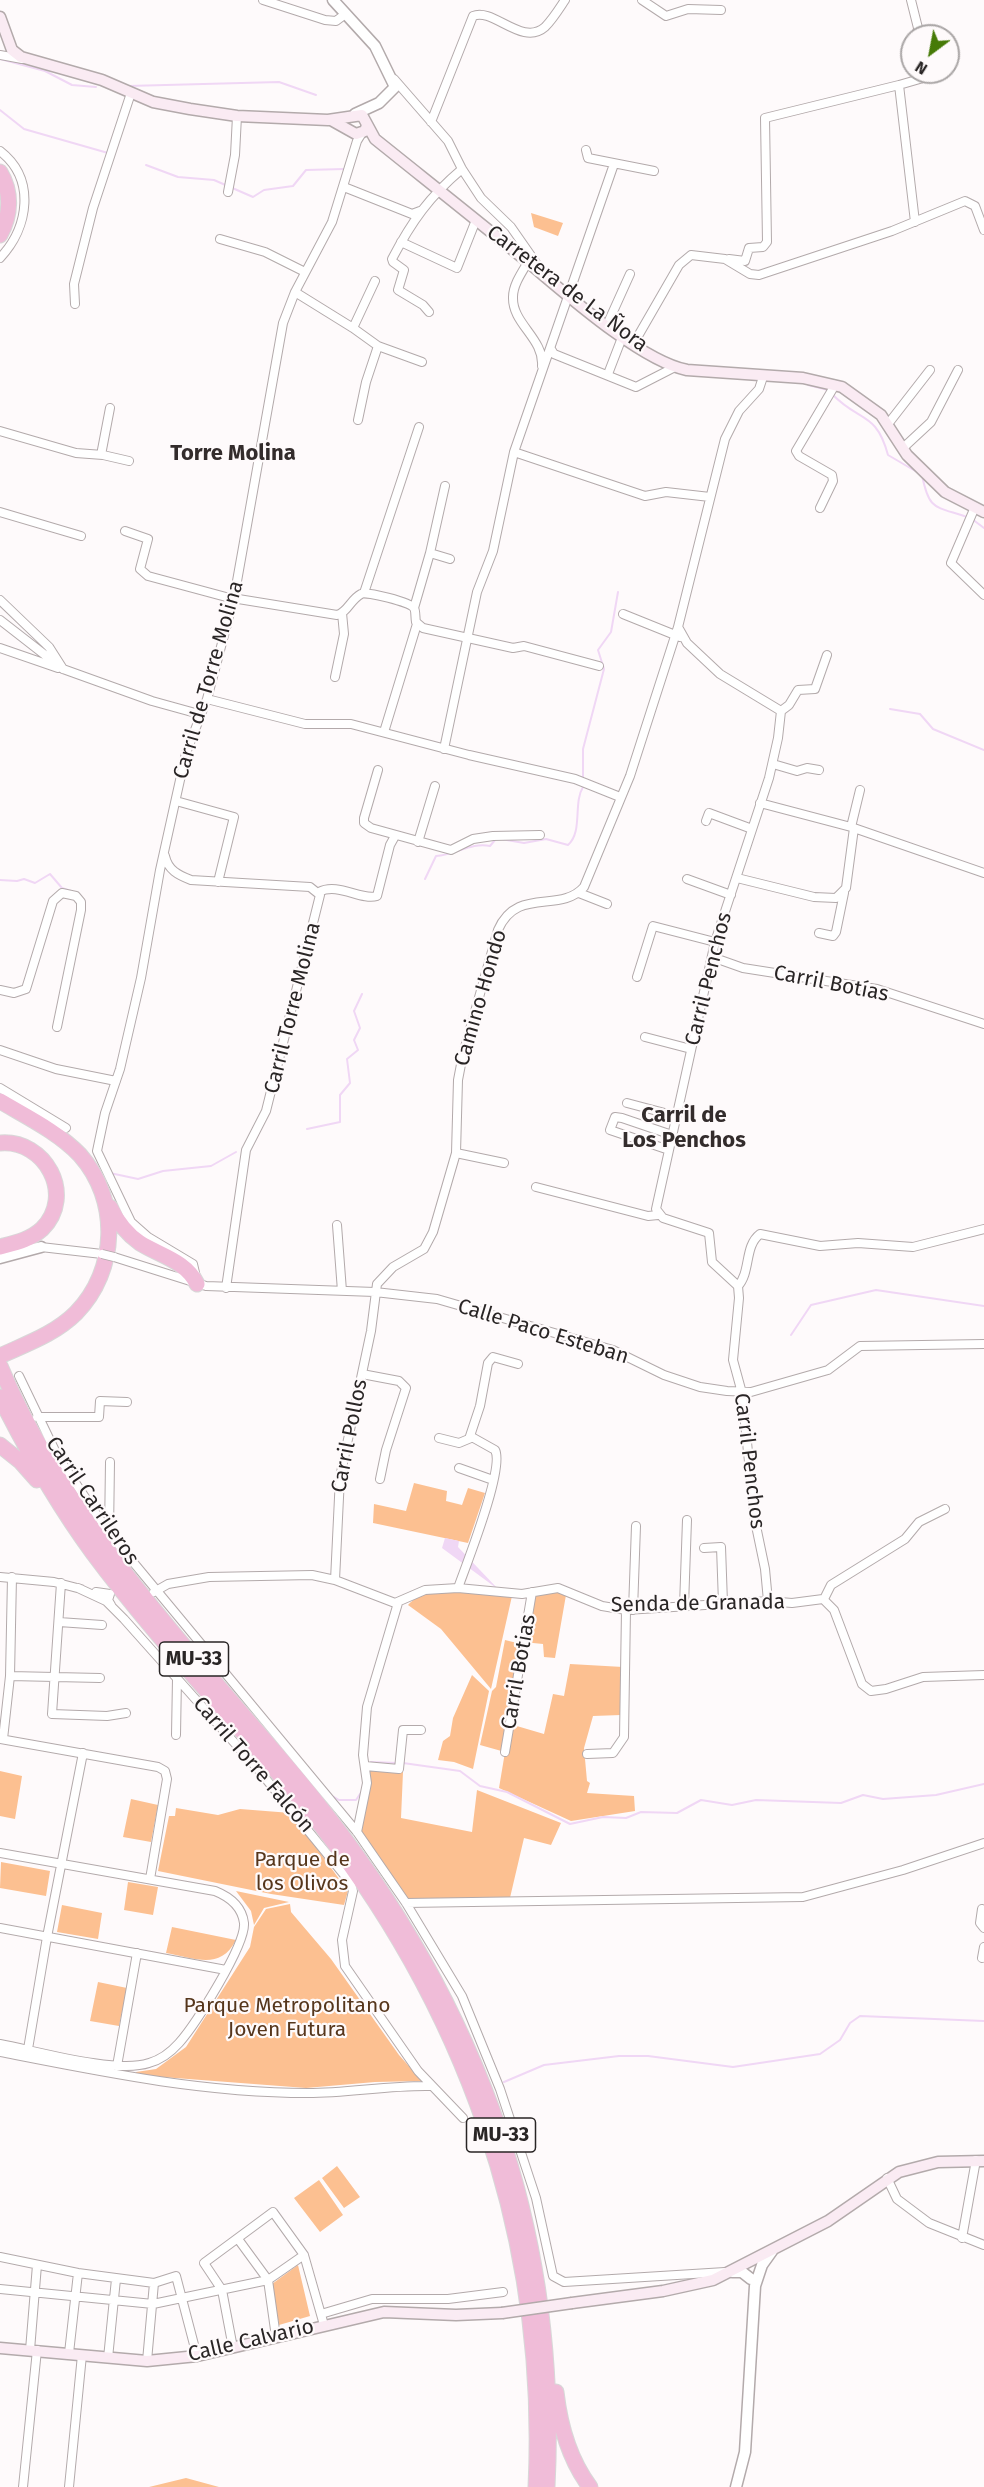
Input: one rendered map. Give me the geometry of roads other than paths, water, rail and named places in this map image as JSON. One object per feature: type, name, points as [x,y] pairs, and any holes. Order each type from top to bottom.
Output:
[{"type":"highway","points":[[0,172],[8,190],[9,206],[0,235]]},
{"type":"highway","points":[[0,187],[2,202],[0,218]]},
{"type":"highway","points":[[0,1101],[70,1146],[92,1170],[105,1199],[129,1234],[182,1266],[197,1284]]},
{"type":"highway","points":[[0,1143],[15,1143],[33,1150],[47,1163],[57,1191],[55,1206],[40,1239],[0,1248]]},
{"type":"highway","points":[[0,1356],[67,1321],[93,1290],[108,1250],[109,1226],[105,1199]]},
{"type":"highway","name":"MU-33","points":[[0,1366],[52,1468],[100,1542],[148,1604],[338,1828],[395,1910],[441,1989],[480,2077],[510,2162],[531,2250],[546,2349],[547,2487]]},
{"type":"highway","name":"MU-33","points":[[0,1397],[27,1450],[92,1551],[139,1611],[296,1795],[352,1866],[402,1942],[451,2037],[493,2146],[519,2251],[535,2370],[536,2487]]},
{"type":"highway","points":[[0,1445],[29,1471],[100,1570],[139,1611]]},
{"type":"highway","points":[[546,2349],[554,2376],[563,2435],[574,2461],[590,2487]]},
{"type":"main road","points":[[0,17],[12,50],[30,61],[102,80],[153,102],[237,116],[328,120],[340,123],[350,131],[365,129],[364,117],[354,115],[328,120]]},
{"type":"main road","points":[[350,131],[348,120],[354,115]]},
{"type":"main road","name":"Carretera de La Ñora","points":[[365,129],[570,297],[634,343],[675,367],[763,377],[803,378],[873,408],[888,424],[903,448],[945,492],[975,514]]},
{"type":"main road","name":"Calle Calvario","points":[[0,2348],[147,2361],[197,2356],[233,2348],[276,2337],[322,2319],[384,2312],[456,2315],[501,2313],[685,2287],[752,2262],[828,2221],[887,2178],[918,2166],[980,2160]]},
{"type":"street","points":[[263,0],[325,20],[336,21],[344,15]]},
{"type":"street","points":[[333,0],[344,15],[375,46],[395,87],[392,93]]},
{"type":"street","points":[[431,122],[473,16],[477,14],[488,17],[524,32],[536,31],[545,26],[565,0]]},
{"type":"street","points":[[642,0],[666,16],[688,9],[721,10]]},
{"type":"street","points":[[911,0],[917,24]]},
{"type":"street","points":[[6,33],[6,43],[0,53],[30,61]]},
{"type":"street","points":[[389,75],[448,141],[462,169],[481,198],[511,226],[545,276]]},
{"type":"street","points":[[746,271],[742,265],[748,248],[763,247],[767,242],[765,118],[902,84]]},
{"type":"street","points":[[899,85],[915,222]]},
{"type":"street","points":[[354,115],[379,103],[392,93],[401,90],[407,93]]},
{"type":"street","points":[[75,304],[74,284],[93,208],[131,93]]},
{"type":"street","points":[[365,129],[379,103]]},
{"type":"street","points":[[228,192],[237,116]]},
{"type":"street","name":"Carril de Torre Molina","points":[[197,1284],[193,1264],[148,1237],[131,1222],[99,1161],[97,1151],[99,1137],[116,1081],[141,978],[164,852],[186,753],[199,714],[207,699],[234,598],[283,323],[305,272],[323,243],[344,187],[355,148],[365,129]]},
{"type":"street","points":[[350,131],[355,148]]},
{"type":"street","points":[[586,150],[588,158],[654,171]]},
{"type":"street","points":[[0,151],[13,162],[21,176],[25,203],[17,235],[0,258]]},
{"type":"street","points":[[444,749],[481,579],[493,551],[514,452],[570,297],[614,164]]},
{"type":"street","points":[[429,312],[427,308],[398,290],[404,270],[392,261],[410,225],[420,211],[437,189],[462,169]]},
{"type":"street","points":[[344,187],[404,211],[414,214],[420,211]]},
{"type":"street","points":[[725,259],[754,275],[763,274],[915,222],[968,201],[975,206],[984,230]]},
{"type":"street","points":[[404,211],[409,216],[410,225]]},
{"type":"street","points":[[401,242],[457,268],[476,220]]},
{"type":"street","points":[[220,239],[265,252],[305,272]]},
{"type":"street","points":[[634,343],[684,259],[691,255],[703,254],[745,261]]},
{"type":"street","points":[[528,262],[516,286],[513,302],[540,347],[543,357],[542,370]]},
{"type":"street","points":[[607,325],[630,274]]},
{"type":"street","points":[[352,328],[375,281]]},
{"type":"street","points":[[295,292],[378,346],[422,362]]},
{"type":"street","points":[[608,374],[623,335]]},
{"type":"street","points":[[358,420],[366,382],[378,346]]},
{"type":"street","points":[[540,347],[547,350],[551,347]]},
{"type":"street","points":[[551,347],[554,354],[636,387],[675,367]]},
{"type":"street","points":[[888,424],[930,370]]},
{"type":"street","points":[[903,448],[931,422],[958,370]]},
{"type":"street","points":[[607,904],[579,892],[587,883],[620,797],[677,635],[710,497],[730,426],[742,407],[759,389],[763,377]]},
{"type":"street","points":[[820,508],[833,481],[832,475],[798,456],[796,451],[832,390]]},
{"type":"street","points":[[101,455],[110,408]]},
{"type":"street","points":[[125,531],[148,539],[140,569],[142,573],[234,598],[329,615],[342,613],[364,593],[419,427]]},
{"type":"street","points":[[0,431],[76,453],[129,461]]},
{"type":"street","points":[[514,452],[645,496],[666,492],[710,497]]},
{"type":"street","points":[[384,732],[417,624],[414,608],[430,553],[445,486]]},
{"type":"street","points":[[0,512],[81,536]]},
{"type":"street","points":[[975,514],[951,563],[984,595]]},
{"type":"street","points":[[430,553],[450,559]]},
{"type":"street","points":[[364,593],[406,603],[414,608]]},
{"type":"street","points":[[0,600],[48,659],[63,669]]},
{"type":"street","points":[[335,677],[344,634],[342,613]]},
{"type":"street","points":[[623,614],[677,635],[727,679],[781,711],[789,705],[798,690],[815,689],[827,656]]},
{"type":"street","points":[[0,620],[63,669],[152,701],[199,714]]},
{"type":"street","points":[[417,624],[468,639],[513,648],[524,646],[599,666]]},
{"type":"street","points":[[0,648],[48,659]]},
{"type":"street","points":[[207,699],[305,724],[342,722],[444,749],[575,779],[620,797]]},
{"type":"street","name":"Carril Penchos","points":[[658,1215],[656,1209],[715,942],[772,764],[781,711]]},
{"type":"street","points":[[772,764],[797,771],[807,768],[819,770]]},
{"type":"street","points":[[378,770],[364,821],[370,828],[451,850],[473,839],[493,836],[540,835]]},
{"type":"street","points":[[418,842],[435,786]]},
{"type":"street","points":[[819,933],[835,935],[851,864],[852,828],[860,790]]},
{"type":"street","points":[[176,801],[234,817],[218,882]]},
{"type":"street","points":[[760,803],[852,828],[984,873]]},
{"type":"street","points":[[706,821],[709,813],[752,829]]},
{"type":"street","points":[[319,892],[325,889],[347,890],[372,897],[377,896],[390,844],[395,836]]},
{"type":"street","points":[[164,852],[171,869]]},
{"type":"street","name":"Carril Torre Molina","points":[[161,868],[165,865],[191,880],[310,887],[319,892],[320,903],[266,1111],[246,1150],[225,1288]]},
{"type":"street","points":[[737,878],[814,897],[832,899],[844,893]]},
{"type":"street","points":[[687,879],[731,895]]},
{"type":"street","name":"Camino Hondo","points":[[375,1292],[384,1274],[417,1255],[429,1242],[456,1153],[458,1080],[463,1054],[502,921],[510,910],[517,907],[579,892]]},
{"type":"street","points":[[0,990],[18,993],[26,989],[53,901],[62,893],[76,896],[81,902],[81,910],[57,1027]]},
{"type":"street","points":[[637,977],[653,926],[715,942]]},
{"type":"street","name":"Carril Botías","points":[[712,957],[743,968],[877,989],[984,1024]]},
{"type":"street","points":[[645,1036],[691,1049]]},
{"type":"street","points":[[0,1050],[56,1069],[116,1081]]},
{"type":"street","points":[[0,1088],[66,1128]]},
{"type":"street","points":[[627,1103],[676,1116]]},
{"type":"street","points":[[669,1150],[610,1130],[615,1117],[672,1135]]},
{"type":"street","points":[[456,1153],[504,1163]]},
{"type":"street","points":[[536,1187],[648,1216],[658,1215],[670,1222],[709,1233],[712,1262],[738,1286]]},
{"type":"street","points":[[337,1225],[342,1291]]},
{"type":"street","name":"Carril Penchos","points":[[768,1601],[765,1569],[755,1521],[741,1393],[732,1352],[739,1298],[738,1286],[745,1273],[754,1240],[760,1234],[820,1246],[858,1243],[913,1246],[983,1226]]},
{"type":"street","points":[[0,1258],[40,1239]]},
{"type":"street","name":"Calle Paco Esteban","points":[[40,1239],[114,1257],[197,1284],[225,1288],[375,1292],[423,1297],[478,1310],[613,1350],[685,1383],[741,1393]]},
{"type":"street","name":"Carril Pollos","points":[[335,1580],[340,1477],[362,1374],[375,1292]]},
{"type":"street","points":[[741,1393],[828,1370],[860,1346],[984,1344]]},
{"type":"street","points":[[471,1438],[489,1360],[493,1357],[518,1364]]},
{"type":"street","points":[[362,1374],[399,1381],[406,1388],[386,1450],[380,1479]]},
{"type":"street","name":"Carril Carrileros","points":[[19,1376],[58,1457],[109,1533],[153,1592],[357,1832],[406,1903],[462,1996],[500,2089],[536,2198],[553,2276],[564,2282],[732,2271]]},
{"type":"street","points":[[37,1417],[99,1417],[99,1401],[126,1402]]},
{"type":"street","points":[[439,1438],[459,1443],[471,1438],[488,1445],[497,1453],[498,1462],[493,1480],[458,1588]]},
{"type":"street","points":[[109,1533],[110,1462]]},
{"type":"street","points":[[459,1468],[493,1480]]},
{"type":"street","points":[[945,1509],[919,1522],[905,1539],[831,1586],[824,1599],[834,1610],[862,1684],[871,1691],[886,1689],[923,1677],[984,1675]]},
{"type":"street","points":[[684,1606],[687,1520]]},
{"type":"street","points":[[587,1754],[613,1753],[624,1737],[636,1526]]},
{"type":"street","points":[[704,1548],[721,1547],[723,1604]]},
{"type":"street","points":[[153,1592],[175,1582],[225,1575],[263,1577],[312,1575],[335,1580],[398,1603],[367,1707],[363,1755],[367,1783],[357,1832]]},
{"type":"street","points":[[0,1577],[61,1583],[110,1594],[108,1600],[111,1605]]},
{"type":"street","points":[[12,1578],[10,1676],[1,1739],[158,1767],[166,1772],[150,1879]]},
{"type":"street","points":[[61,1583],[52,1714],[108,1716],[126,1713]]},
{"type":"street","name":"Carril Torre Falcón","points":[[78,1588],[111,1605],[257,1768],[352,1887],[342,1940],[345,1966],[431,2086],[463,2118]]},
{"type":"street","name":"Senda de Granada","points":[[398,1603],[425,1590],[458,1588],[518,1593],[558,1588],[602,1606],[630,1610],[768,1601],[792,1603],[824,1599]]},
{"type":"street","name":"Carril Botias","points":[[505,1752],[532,1592]]},
{"type":"street","points":[[59,1622],[102,1625]]},
{"type":"street","points":[[10,1676],[100,1678]]},
{"type":"street","points":[[176,1735],[177,1678]]},
{"type":"street","points":[[365,1766],[399,1769],[404,1730],[421,1730]]},
{"type":"street","points":[[28,2049],[83,1753]]},
{"type":"street","points":[[406,1903],[803,1896],[903,1870],[984,1843]]},
{"type":"street","points":[[0,1853],[215,1891],[233,1902],[243,1917],[240,1947],[186,2034],[172,2050],[147,2064],[117,2066],[0,2044]]},
{"type":"street","points":[[982,1909],[980,1923],[984,1928]]},
{"type":"street","points":[[0,1928],[226,1970]]},
{"type":"street","points":[[982,1958],[984,1947]]},
{"type":"street","points":[[117,2066],[137,1953]]},
{"type":"street","points":[[0,2052],[179,2085],[309,2093],[398,2085],[431,2086]]},
{"type":"street","points":[[962,2238],[980,2160]]},
{"type":"street","points":[[887,2178],[897,2199],[929,2223],[984,2245]]},
{"type":"street","points":[[233,2348],[222,2290],[204,2263],[273,2212],[304,2255],[322,2319],[372,2299],[448,2299],[503,2292]]},
{"type":"street","points":[[238,2239],[268,2280],[276,2337]]},
{"type":"street","points":[[753,2283],[772,2251]]},
{"type":"street","points":[[0,2289],[153,2304],[268,2280],[304,2255]]},
{"type":"street","points":[[0,2257],[116,2279],[154,2283],[176,2277],[197,2356]]},
{"type":"street","points":[[736,2487],[745,2451],[752,2262],[759,2265],[760,2271]]},
{"type":"street","points":[[23,2487],[34,2350],[37,2265]]},
{"type":"street","points":[[732,2271],[742,2272],[753,2283]]},
{"type":"street","points":[[69,2353],[78,2273]]},
{"type":"street","points":[[108,2358],[116,2279]]},
{"type":"street","points":[[147,2361],[154,2283]]},
{"type":"street","points":[[69,2487],[82,2355]]},
{"type":"waterway","points":[[0,59],[45,71],[72,85],[96,87]]},
{"type":"waterway","points":[[128,86],[279,82],[316,95]]},
{"type":"waterway","points":[[0,110],[24,129],[108,153]]},
{"type":"waterway","points":[[146,165],[178,177],[214,180],[253,197],[264,190],[293,186],[306,170],[344,169]]},
{"type":"waterway","points":[[808,385],[828,390]]},
{"type":"waterway","points":[[832,394],[872,424],[878,431],[888,455],[917,472]]},
{"type":"waterway","points":[[922,475],[927,495],[935,505],[967,517]]},
{"type":"waterway","points":[[972,519],[984,528]]},
{"type":"waterway","points":[[583,778],[583,749],[604,669],[598,650],[611,632],[618,592]]},
{"type":"waterway","points":[[890,709],[920,714],[933,729],[984,750]]},
{"type":"waterway","points":[[501,839],[524,843],[546,839],[568,845],[575,833],[583,787]]},
{"type":"waterway","points":[[425,879],[436,856],[470,847],[490,846],[495,840]]},
{"type":"waterway","points":[[0,880],[24,879],[35,883],[50,874],[62,888],[71,891]]},
{"type":"waterway","points":[[307,1129],[340,1122],[340,1095],[350,1083],[347,1059],[358,1050],[354,1040],[360,1028],[354,1011],[362,994]]},
{"type":"waterway","points":[[110,1173],[138,1179],[163,1171],[211,1166],[236,1152]]},
{"type":"waterway","points":[[791,1335],[811,1305],[876,1290],[984,1306]]},
{"type":"waterway","points":[[371,1762],[397,1763]]},
{"type":"waterway","points":[[403,1763],[460,1771],[480,1786],[507,1792],[570,1824],[603,1817],[626,1818],[641,1812],[677,1813],[701,1800],[732,1805],[756,1800],[841,1803],[863,1795],[883,1799],[936,1795],[984,1784]]},
{"type":"waterway","points":[[329,1794],[339,1800],[356,1800],[362,1791]]},
{"type":"waterway","points":[[504,2082],[544,2065],[619,2056],[648,2056],[733,2067],[820,2054],[840,2040],[850,2023],[860,2016],[984,2021]]},
{"type":"district","name":"Torre Molina","points":[[233,454]]},
{"type":"district","name":"Carril de Los Penchos","points":[[684,1128]]},
{"type":"park label","name":"Parque de los Olivos","points":[[302,1872]]},
{"type":"park label","name":"Parque Metropolitano Joven Futura","points":[[287,2018]]}]
